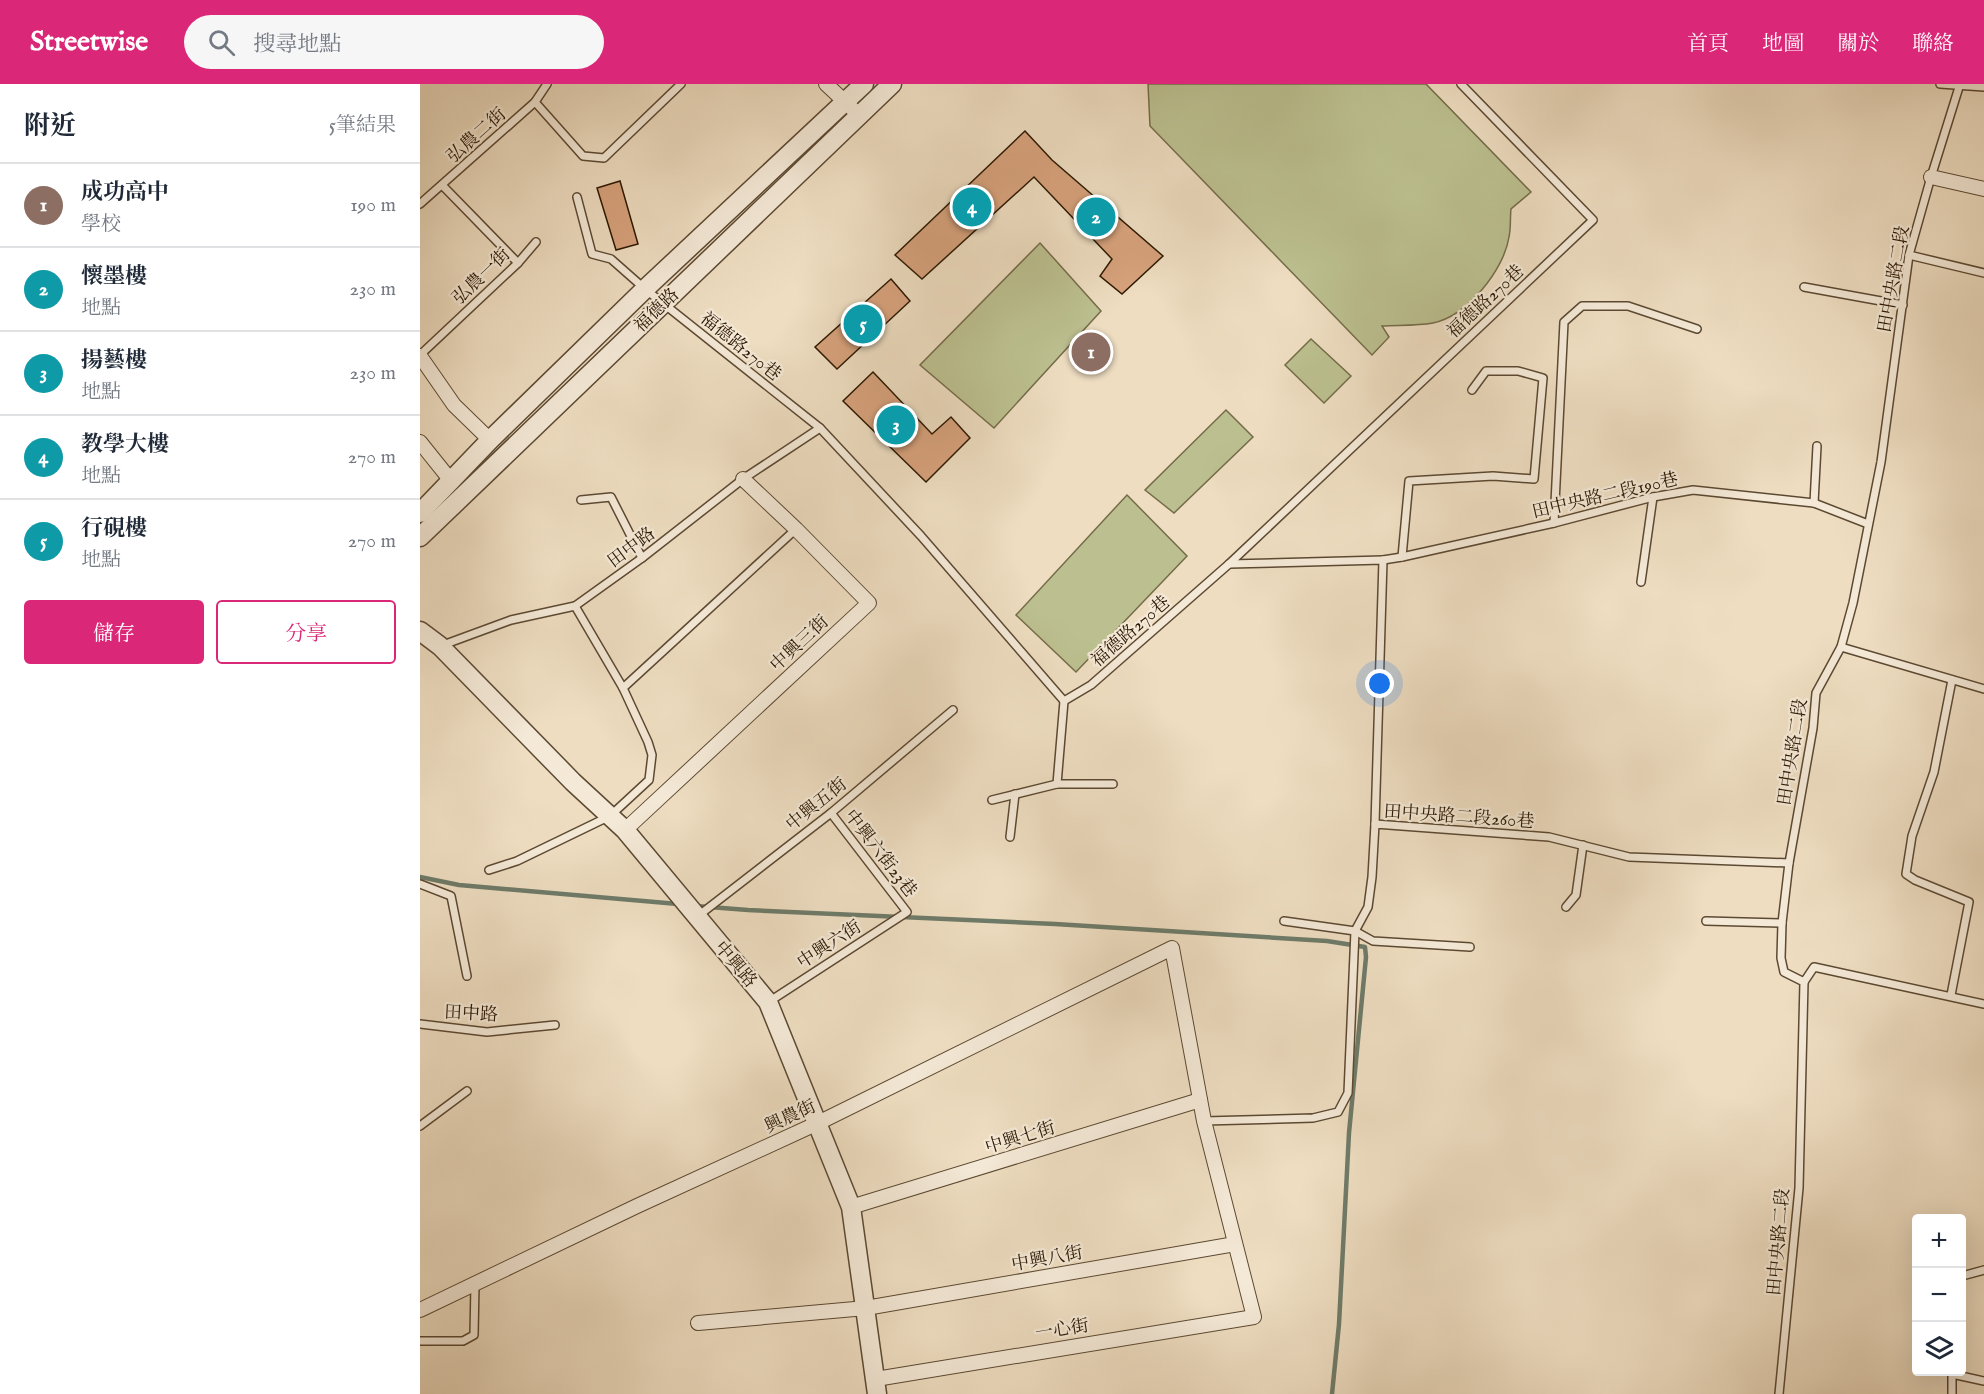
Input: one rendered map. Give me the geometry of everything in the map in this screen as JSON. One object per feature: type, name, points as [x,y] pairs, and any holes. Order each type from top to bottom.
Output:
[{"type":"street","points":[[826,84],[860,116]]},
{"type":"street","name":"福德路","points":[[420,513],[490,440],[645,289],[864,84]]},
{"type":"street","name":"福德路","points":[[420,537],[892,84]]},
{"type":"street","points":[[1931,177],[1984,189]]},
{"type":"street","points":[[420,355],[454,405],[490,440]]},
{"type":"street","points":[[420,442],[452,482]]},
{"type":"street","name":"中興三街","points":[[625,830],[869,603],[743,479]]},
{"type":"street","name":"中興路","points":[[420,631],[440,646],[573,782],[625,830],[768,1002],[851,1207],[877,1386]]},
{"type":"street","name":"興農街","points":[[420,1311],[637,1206],[818,1123],[1172,948],[1200,1100]]},
{"type":"street","points":[[1200,1100],[1235,1244]]},
{"type":"street","name":"中興七街","points":[[851,1207],[1200,1100]]},
{"type":"street","name":"中興八街","points":[[698,1323],[866,1308],[1235,1244]]},
{"type":"street","name":"一心街","points":[[877,1386],[1058,1347],[1254,1317],[1235,1244]]},
{"type":"lane","name":"弘農二街","points":[[420,204],[535,102],[547,84]]},
{"type":"lane","points":[[535,102],[583,156],[604,158],[681,84]]},
{"type":"lane","name":"福德路270巷","points":[[577,197],[592,254],[611,259],[645,289],[820,428],[921,536],[1064,701],[1091,685],[1229,564],[1593,220],[1461,84]]},
{"type":"lane","points":[[1940,84],[1984,87]]},
{"type":"lane","name":"田中央路二段","points":[[1779,1394],[1799,1188],[1804,982],[1784,972],[1781,958],[1782,923],[1789,863],[1813,728],[1816,693],[1841,647],[1853,603],[1881,462],[1909,255],[1960,85]]},
{"type":"lane","points":[[442,185],[518,263]]},
{"type":"lane","name":"弘農一街","points":[[420,355],[518,263],[536,242]]},
{"type":"lane","points":[[1909,255],[1984,273]]},
{"type":"lane","points":[[1804,287],[1903,305]]},
{"type":"lane","points":[[1554,523],[1564,322],[1582,306],[1628,306],[1697,329]]},
{"type":"lane","points":[[1402,557],[1409,481],[1493,476],[1534,479],[1543,378],[1518,371],[1486,371],[1472,390]]},
{"type":"lane","name":"田中路","points":[[440,646],[511,620],[576,606],[743,479],[820,428]]},
{"type":"lane","points":[[1814,503],[1816,446]]},
{"type":"lane","name":"田中央路二段190巷","points":[[1229,564],[1383,560],[1402,557],[1554,523],[1653,497],[1693,490],[1814,503],[1868,525]]},
{"type":"lane","points":[[581,500],[610,497],[642,558]]},
{"type":"lane","points":[[1641,582],[1653,497]]},
{"type":"lane","points":[[623,688],[796,529]]},
{"type":"lane","points":[[1375,824],[1383,560]]},
{"type":"lane","points":[[489,870],[517,861],[610,816],[649,780],[652,755],[648,742],[623,688],[576,606]]},
{"type":"lane","points":[[1841,647],[1984,689]]},
{"type":"lane","points":[[1951,995],[1969,902],[1915,880],[1906,874],[1912,836],[1934,772],[1952,681]]},
{"type":"lane","points":[[1057,784],[1064,701]]},
{"type":"lane","name":"中興五街","points":[[696,917],[831,813],[952,710]]},
{"type":"lane","points":[[992,800],[1057,784],[1113,784]]},
{"type":"lane","points":[[1010,837],[1015,794]]},
{"type":"lane","name":"中興六街23巷","points":[[831,813],[907,912]]},
{"type":"lane","name":"田中央路二段260巷","points":[[1204,1121],[1313,1118],[1338,1112],[1348,1093],[1355,931],[1368,907],[1375,824],[1550,837],[1629,858],[1789,863]]},
{"type":"lane","points":[[1566,907],[1576,894],[1583,845]]},
{"type":"lane","points":[[420,884],[451,896],[467,976]]},
{"type":"lane","name":"中興六街","points":[[768,1002],[907,912]]},
{"type":"lane","points":[[1284,921],[1355,931],[1373,941],[1470,947]]},
{"type":"lane","points":[[1706,921],[1782,923]]},
{"type":"lane","points":[[1804,982],[1814,967],[1984,1004]]},
{"type":"lane","name":"田中路","points":[[420,1024],[487,1032],[555,1024]]},
{"type":"lane","points":[[420,1126],[467,1091]]},
{"type":"lane","points":[[1966,1275],[1984,1270]]},
{"type":"lane","points":[[420,1341],[463,1341],[474,1335],[475,1284]]},
{"type":"lane","points":[[1952,1376],[1952,1394]]},
{"type":"lane","points":[[1964,1376],[1984,1381]]},
{"type":"green space","points":[[1148,84],[1426,84],[1531,192],[1511,209],[1510,234],[1506,250],[1492,277],[1482,290],[1459,311],[1446,319],[1433,323],[1382,326],[1389,337],[1372,355],[1150,126]]},
{"type":"green space","points":[[1040,243],[1101,311],[994,428],[920,365]]},
{"type":"green space","points":[[1311,339],[1351,376],[1324,403],[1285,365]]},
{"type":"green space","points":[[1226,410],[1253,437],[1174,513],[1145,490]]},
{"type":"green space","points":[[1127,495],[1187,556],[1076,672],[1016,615]]},
{"type":"building","points":[[1025,131],[1052,160],[1163,256],[1122,294],[1100,276],[1112,259],[1034,177],[922,279],[895,255]]},
{"type":"building","points":[[620,181],[638,244],[616,250],[597,188]]},
{"type":"building","points":[[891,279],[910,301],[837,369],[815,347]]},
{"type":"building","points":[[873,372],[932,434],[951,417],[970,438],[926,482],[843,401]]},
{"type":"waterway","points":[[420,877],[459,885],[678,904]]},
{"type":"waterway","points":[[696,906],[1055,924],[1327,941],[1365,947],[1366,957],[1349,1133],[1339,1324],[1332,1394]]},
{"type":"place","name":"教學大樓","points":[[972,207]]},
{"type":"place","name":"懷墨樓","points":[[1096,217]]},
{"type":"place","name":"行硯樓","points":[[863,324]]},
{"type":"place","name":"成功高中","points":[[1091,352]]},
{"type":"place","name":"揚藝樓","points":[[896,425]]}]
